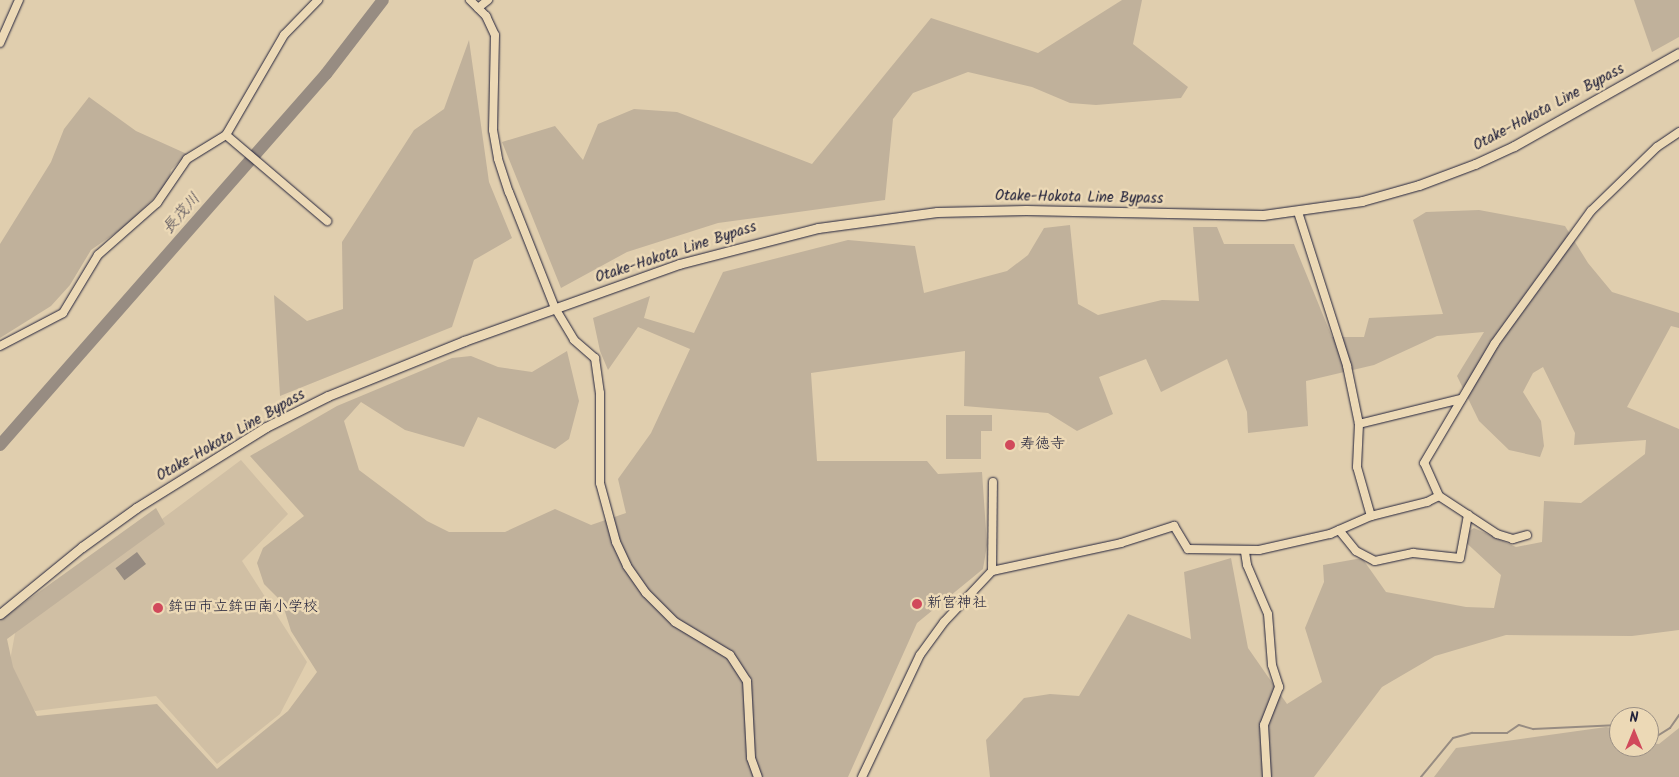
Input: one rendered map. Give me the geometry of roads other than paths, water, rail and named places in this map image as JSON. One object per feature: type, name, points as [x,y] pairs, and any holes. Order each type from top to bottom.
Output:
[{"type":"main road","name":"Otake-Hokota Line Bypass","points":[[0,614],[82,547],[136,508],[266,427],[328,396],[555,308],[726,249],[866,220],[981,210],[1230,215],[1298,212],[1391,194],[1475,164],[1514,146],[1679,52]]},
{"type":"street","points":[[0,43],[19,0]]},
{"type":"street","points":[[0,346],[63,313],[98,255],[157,203],[187,159],[226,135],[284,35],[318,0]]},
{"type":"street","points":[[470,0],[492,26],[497,45],[493,130],[498,159],[555,308],[574,340],[595,358],[600,393],[600,483],[616,542],[627,566],[646,593],[675,622],[730,655],[747,681],[751,758],[758,777]]},
{"type":"street","points":[[478,8],[488,0]]},
{"type":"street","points":[[1527,535],[1513,540],[1497,534],[1438,496],[1424,463],[1495,344],[1591,211],[1658,147],[1679,132]]},
{"type":"street","points":[[226,135],[327,221]]},
{"type":"street","points":[[1298,212],[1347,366],[1360,424],[1357,467],[1372,516]]},
{"type":"street","points":[[1360,424],[1461,399]]},
{"type":"street","points":[[992,572],[993,482]]},
{"type":"street","points":[[862,777],[920,655],[944,622],[992,572],[1121,543],[1174,526],[1188,549],[1245,552],[1339,530],[1372,516],[1427,502],[1438,496]]},
{"type":"street","points":[[1339,530],[1356,551],[1375,561],[1413,553],[1460,558],[1468,515]]},
{"type":"street","points":[[1245,552],[1247,565],[1268,614],[1272,664],[1279,687],[1264,725],[1262,742],[1267,777]]},
{"type":"waterway","name":"長茂川","points":[[0,445],[326,74],[383,0]]},
{"type":"waterway","points":[[1659,735],[1670,728],[1679,715]]},
{"type":"waterway","points":[[1421,777],[1453,738],[1472,733],[1507,733],[1519,725],[1533,729],[1609,725]]},
{"type":"place","name":"寿徳寺","points":[[1010,445]]},
{"type":"place","name":"新宮神社","points":[[917,604]]},
{"type":"place","name":"鉾田市立鉾田南小学校","points":[[158,608]]}]
